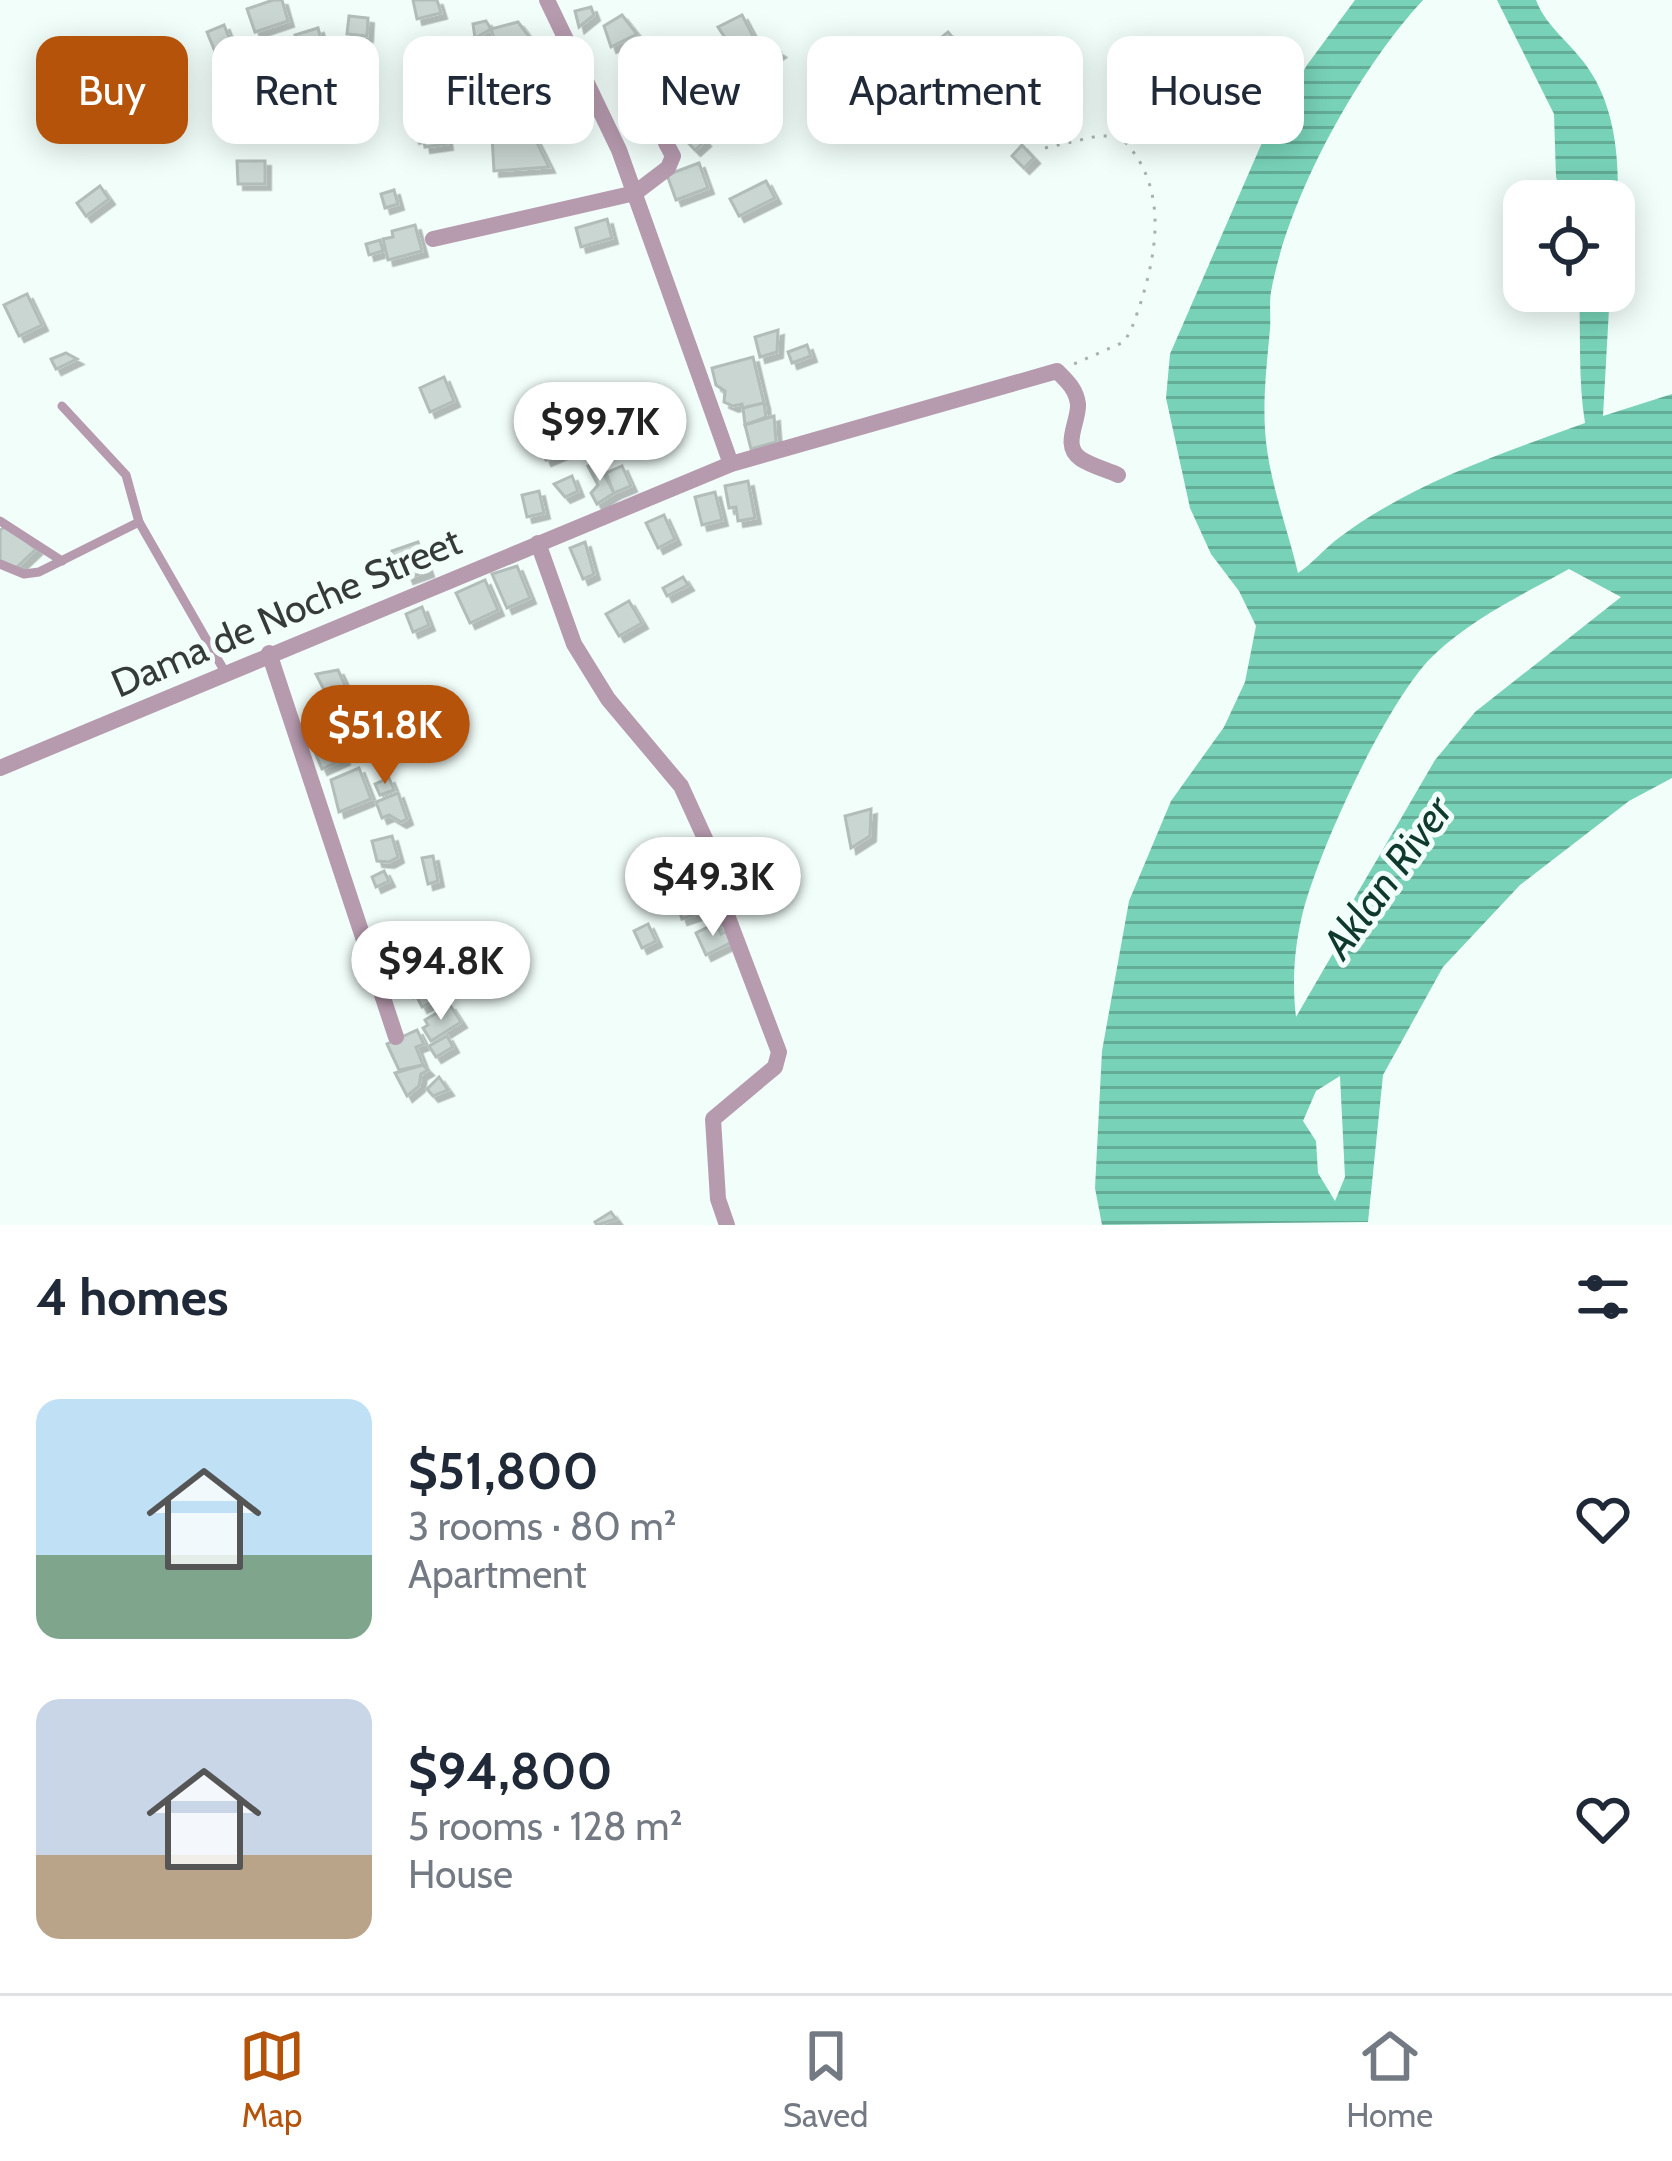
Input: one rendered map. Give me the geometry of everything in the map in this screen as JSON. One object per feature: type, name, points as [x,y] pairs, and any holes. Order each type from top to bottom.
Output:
[{"type":"street","points":[[547,0],[619,150],[731,464]]},
{"type":"street","points":[[433,239],[635,194],[668,167],[673,156],[667,144]]},
{"type":"street","points":[[1057,371],[1078,401],[1073,451],[1080,459],[1118,475]]},
{"type":"street","name":"Dama de Noche Street","points":[[0,768],[731,464],[1057,371]]},
{"type":"street","points":[[538,543],[574,644],[608,698],[687,796],[728,889],[723,902],[778,1052],[775,1067],[713,1119],[718,1199],[727,1225]]},
{"type":"street","points":[[269,653],[396,1037]]},
{"type":"lane","points":[[62,406],[126,475],[139,522],[225,672]]},
{"type":"lane","points":[[0,521],[62,561]]},
{"type":"lane","points":[[0,564],[24,574],[62,561],[139,522]]},
{"type":"path","points":[[1045,148],[1119,136],[1138,157],[1155,210],[1152,258],[1124,342],[1057,371]]},
{"type":"water","name":"Aklan River","points":[[1355,0],[1423,0],[1374,62],[1329,137],[1293,216],[1271,292],[1265,430],[1298,573],[1340,537],[1397,501],[1458,471],[1585,423],[1580,312],[1609,312],[1603,416],[1672,394],[1672,778],[1629,801],[1520,885],[1443,967],[1383,1075],[1368,1222],[1102,1225],[1095,1188],[1102,1051],[1129,901],[1171,801],[1224,727],[1245,682],[1256,626],[1239,591],[1211,554],[1190,508],[1166,398],[1170,354],[1262,144],[1304,144],[1304,70]],"holes":[[[1569,569],[1621,597],[1475,712],[1435,760],[1347,911],[1369,905],[1339,943],[1296,1017],[1296,954],[1310,888],[1357,777],[1417,674],[1466,628]],[[1340,1076],[1345,1177],[1335,1201],[1318,1173],[1316,1141],[1303,1121],[1316,1091]]]},
{"type":"water","points":[[1497,0],[1536,0],[1546,19],[1582,59],[1608,110],[1617,180],[1557,180],[1554,114]]},
{"type":"building","points":[[282,0],[288,21],[255,32],[247,9]]},
{"type":"building","points":[[413,0],[437,0],[441,13],[417,19]]},
{"type":"building","points":[[591,7],[594,15],[579,27],[575,11]]},
{"type":"building","points":[[622,15],[637,34],[618,36],[618,44],[611,47],[604,26]]},
{"type":"building","points":[[742,15],[753,36],[724,36],[718,27]]},
{"type":"building","points":[[349,16],[368,18],[367,36],[347,34]]},
{"type":"building","points":[[486,21],[491,29],[475,36],[473,24]]},
{"type":"building","points":[[518,22],[528,36],[493,36],[491,29]]},
{"type":"building","points":[[224,25],[228,36],[212,36],[212,44],[207,32]]},
{"type":"building","points":[[318,28],[320,36],[295,36]]},
{"type":"building","points":[[492,144],[538,144],[549,167],[494,171]]},
{"type":"building","points":[[1022,145],[1034,158],[1024,168],[1012,156]]},
{"type":"building","points":[[237,161],[265,161],[265,184],[238,184]]},
{"type":"building","points":[[699,163],[708,188],[676,200],[667,175]]},
{"type":"building","points":[[766,181],[775,198],[739,216],[730,199]]},
{"type":"building","points":[[100,186],[109,199],[86,216],[77,203]]},
{"type":"building","points":[[394,190],[398,204],[385,208],[381,194]]},
{"type":"building","points":[[607,219],[612,238],[581,247],[576,228]]},
{"type":"building","points":[[415,225],[422,251],[388,260],[383,239],[393,237],[392,231]]},
{"type":"building","points":[[380,240],[383,251],[369,255],[366,244]]},
{"type":"building","points":[[27,294],[42,325],[19,336],[4,305]]},
{"type":"building","points":[[778,330],[777,352],[760,357],[755,337]]},
{"type":"building","points":[[807,345],[811,356],[792,363],[788,352]]},
{"type":"building","points":[[66,353],[77,359],[56,369],[51,359]]},
{"type":"building","points":[[753,357],[764,403],[743,408],[724,402],[725,391],[716,385],[712,368]]},
{"type":"building","points":[[444,377],[454,401],[430,412],[420,388]]},
{"type":"building","points":[[764,403],[766,417],[745,425],[743,408]]},
{"type":"building","points":[[550,413],[557,428],[537,438],[530,422]]},
{"type":"building","points":[[774,416],[776,442],[751,449],[745,425]]},
{"type":"building","points":[[557,428],[567,451],[546,460],[537,438]]},
{"type":"building","points":[[597,461],[614,493],[597,504],[591,493],[598,485],[588,466]]},
{"type":"building","points":[[622,466],[631,486],[614,493],[606,473]]},
{"type":"building","points":[[572,476],[578,491],[565,497],[554,484]]},
{"type":"building","points":[[748,481],[755,518],[738,521],[736,507],[729,508],[725,486]]},
{"type":"building","points":[[539,491],[544,513],[527,517],[522,495]]},
{"type":"building","points":[[715,492],[722,520],[702,525],[695,497]]},
{"type":"building","points":[[664,515],[675,539],[658,548],[646,523]]},
{"type":"building","points":[[7,526],[36,549],[15,569],[0,561],[0,530]]},
{"type":"building","points":[[418,542],[428,571],[408,578],[403,565],[397,567],[392,551]]},
{"type":"building","points":[[585,542],[594,574],[583,579],[570,548]]},
{"type":"building","points":[[517,566],[530,598],[507,608],[492,574]]},
{"type":"building","points":[[683,577],[688,585],[667,596],[663,588]]},
{"type":"building","points":[[485,580],[498,610],[470,623],[456,593]]},
{"type":"building","points":[[629,601],[642,623],[619,636],[606,614]]},
{"type":"building","points":[[422,607],[429,625],[413,632],[406,614]]},
{"type":"building","points":[[338,670],[350,696],[332,706],[316,674]]},
{"type":"building","points":[[335,736],[344,759],[322,769],[312,745]]},
{"type":"building","points":[[359,768],[371,799],[339,812],[331,780]]},
{"type":"building","points":[[389,778],[394,790],[380,795],[375,784]]},
{"type":"building","points":[[398,793],[407,819],[382,818],[376,802]]},
{"type":"building","points":[[871,809],[870,836],[851,848],[845,816]]},
{"type":"building","points":[[392,836],[398,857],[377,861],[372,841]]},
{"type":"building","points":[[433,856],[438,881],[428,884],[422,858]]},
{"type":"building","points":[[384,871],[389,881],[376,887],[372,877]]},
{"type":"building","points":[[707,890],[722,918],[712,921],[709,910],[682,919],[676,900]]},
{"type":"building","points":[[716,923],[732,942],[706,955],[696,933]]},
{"type":"building","points":[[648,924],[656,941],[642,948],[634,931]]},
{"type":"building","points":[[423,926],[434,956],[419,961],[408,931]]},
{"type":"building","points":[[411,951],[418,969],[402,975],[395,958]]},
{"type":"building","points":[[418,973],[422,980],[426,977],[437,999],[422,1007],[403,981]]},
{"type":"building","points":[[450,1005],[461,1022],[431,1041],[423,1028],[428,1025],[425,1020]]},
{"type":"building","points":[[417,1030],[424,1044],[416,1047],[423,1065],[399,1070],[387,1044]]},
{"type":"building","points":[[447,1036],[453,1047],[436,1057],[429,1046]]},
{"type":"building","points":[[423,1065],[428,1070],[407,1096],[395,1073]]},
{"type":"building","points":[[439,1077],[448,1090],[433,1096],[427,1089]]},
{"type":"building","points":[[611,1212],[616,1219],[597,1225],[595,1222]]}]
